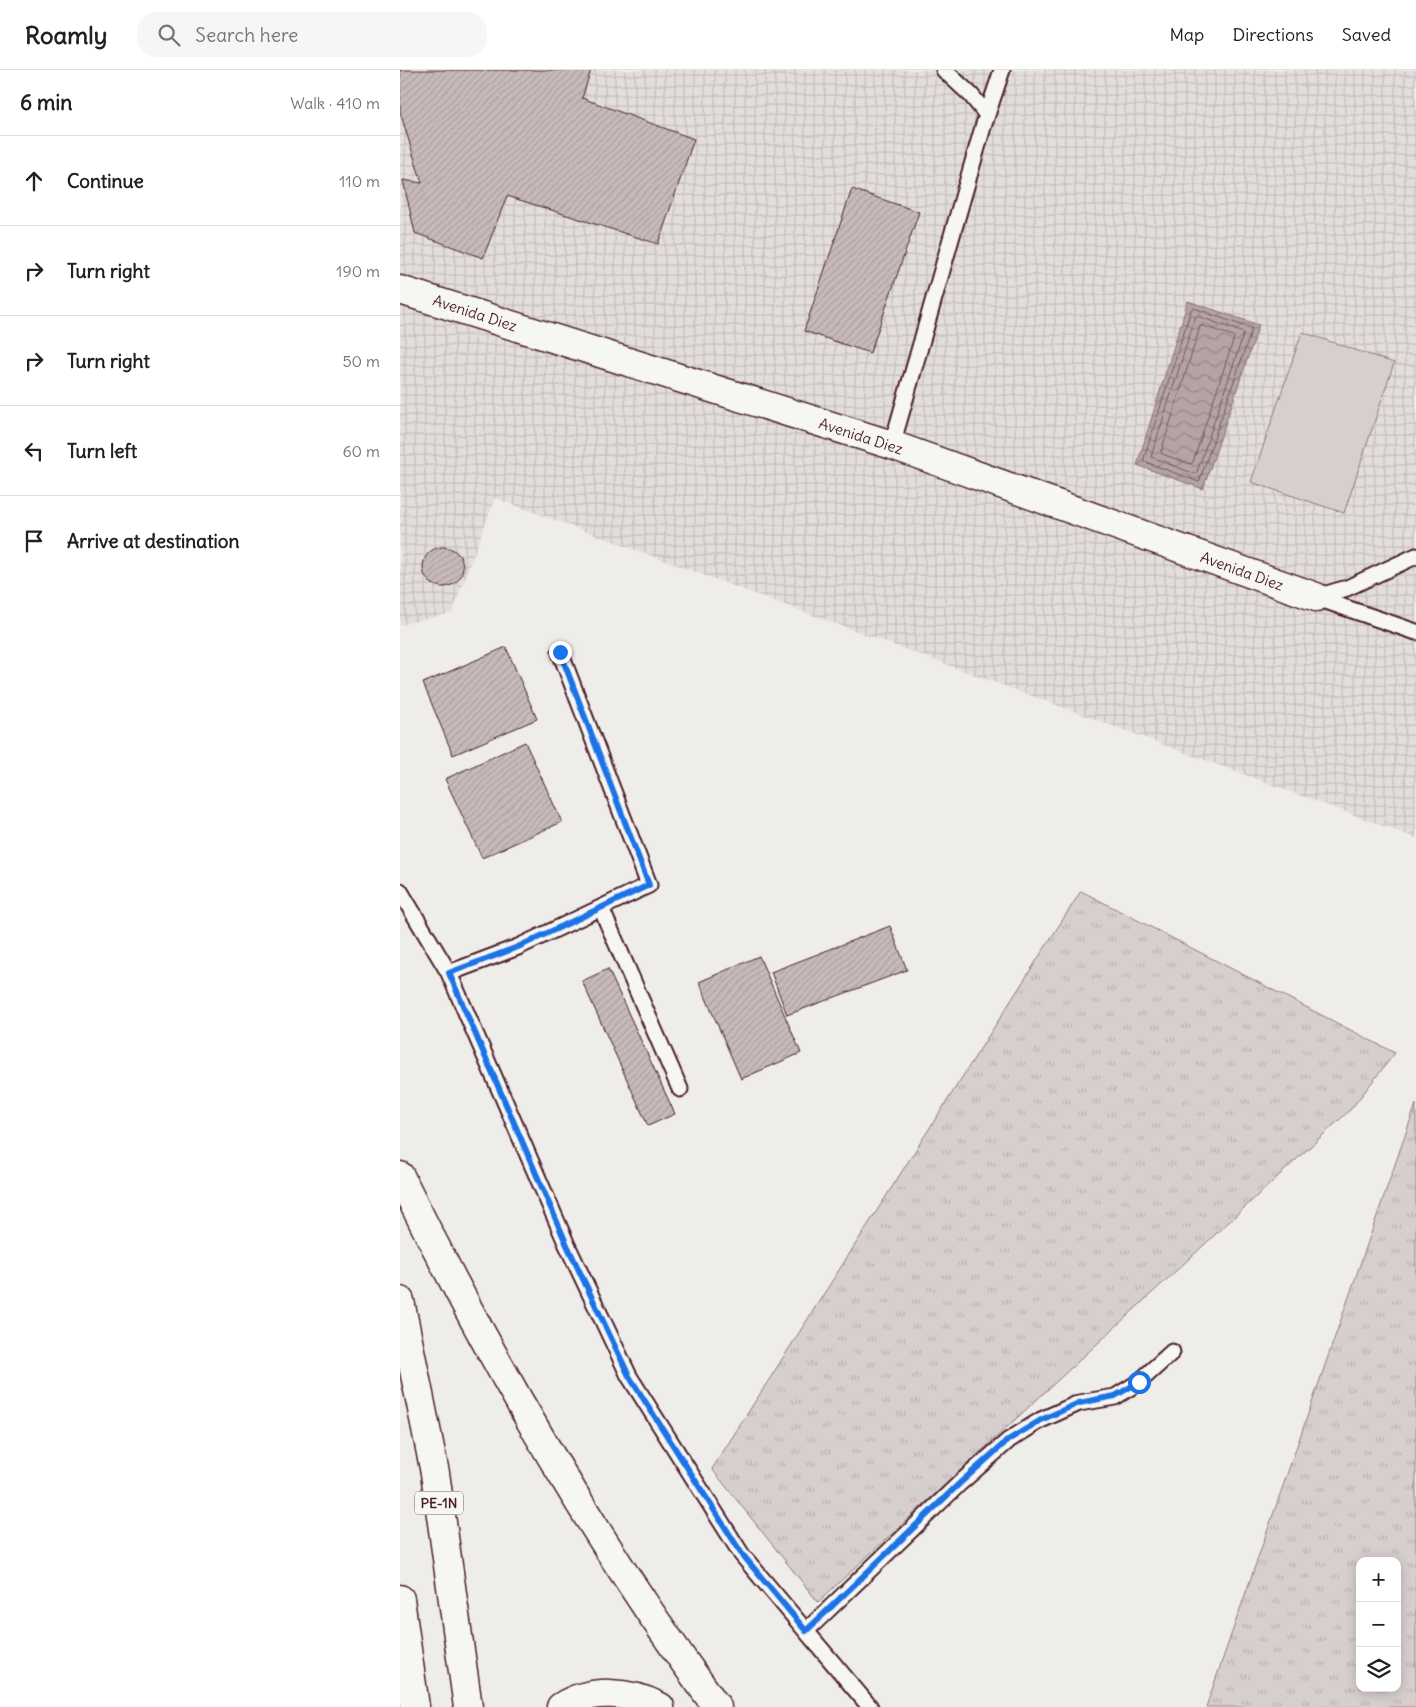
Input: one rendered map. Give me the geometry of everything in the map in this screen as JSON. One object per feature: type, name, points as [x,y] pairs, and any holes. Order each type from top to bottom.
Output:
[{"type":"main road","name":"Avenida Diez","points":[[400,290],[892,445],[1316,597]]},
{"type":"main road","points":[[400,1176],[440,1259],[549,1453],[610,1553],[717,1707]]},
{"type":"main road","name":"PE-1N","points":[[400,1301],[435,1473],[468,1707]]},
{"type":"main road","points":[[400,1598],[414,1707]]},
{"type":"main road","points":[[561,1707],[580,1698],[617,1694],[636,1697],[660,1707]]},
{"type":"lane","points":[[944,70],[971,95],[986,115]]},
{"type":"lane","points":[[892,445],[986,115],[1002,70]]},
{"type":"lane","points":[[1316,597],[1347,588],[1416,556]]},
{"type":"lane","points":[[1316,597],[1415,631]]},
{"type":"lane","points":[[449,973],[518,947],[649,885],[560,652]]},
{"type":"lane","points":[[400,891],[449,973],[567,1245],[629,1376],[742,1554],[870,1707]]},
{"type":"lane","points":[[601,908],[680,1089]]},
{"type":"lane","points":[[806,1631],[960,1483],[1008,1440],[1041,1420],[1079,1403],[1115,1396],[1139,1382],[1172,1352]]},
{"type":"shaded area","points":[[400,70],[1416,70],[1416,838],[495,498],[452,613],[400,625]]},
{"type":"green space","points":[[1302,332],[1394,363],[1344,513],[1251,482]]},
{"type":"green space","points":[[1081,891],[1395,1053],[1351,1109],[818,1602],[712,1469]]},
{"type":"green space","points":[[1416,1104],[1416,1707],[1206,1707]]},
{"type":"water","points":[[1188,301],[1259,325],[1203,489],[1137,465]]},
{"type":"building","points":[[400,70],[591,70],[582,98],[694,139],[658,244],[507,196],[483,258],[415,233],[403,180],[422,183],[400,112]]},
{"type":"building","points":[[852,189],[919,212],[870,353],[804,331]]},
{"type":"building","points":[[443,547],[457,553],[463,567],[457,581],[443,587],[429,581],[423,567],[429,553]]},
{"type":"building","points":[[506,647],[537,719],[453,755],[423,683]]},
{"type":"building","points":[[525,742],[562,822],[482,858],[445,779]]},
{"type":"building","points":[[890,926],[907,970],[787,1015],[771,972]]},
{"type":"building","points":[[759,956],[801,1053],[741,1079],[699,982]]},
{"type":"building","points":[[608,969],[675,1114],[648,1126],[582,981]]},
{"type":"route","points":[[560,652],[649,885],[518,947],[449,973],[496,1077],[567,1245],[629,1376],[742,1554],[806,1631],[960,1483],[1008,1440],[1041,1420],[1079,1403],[1115,1396],[1139,1382]]}]
